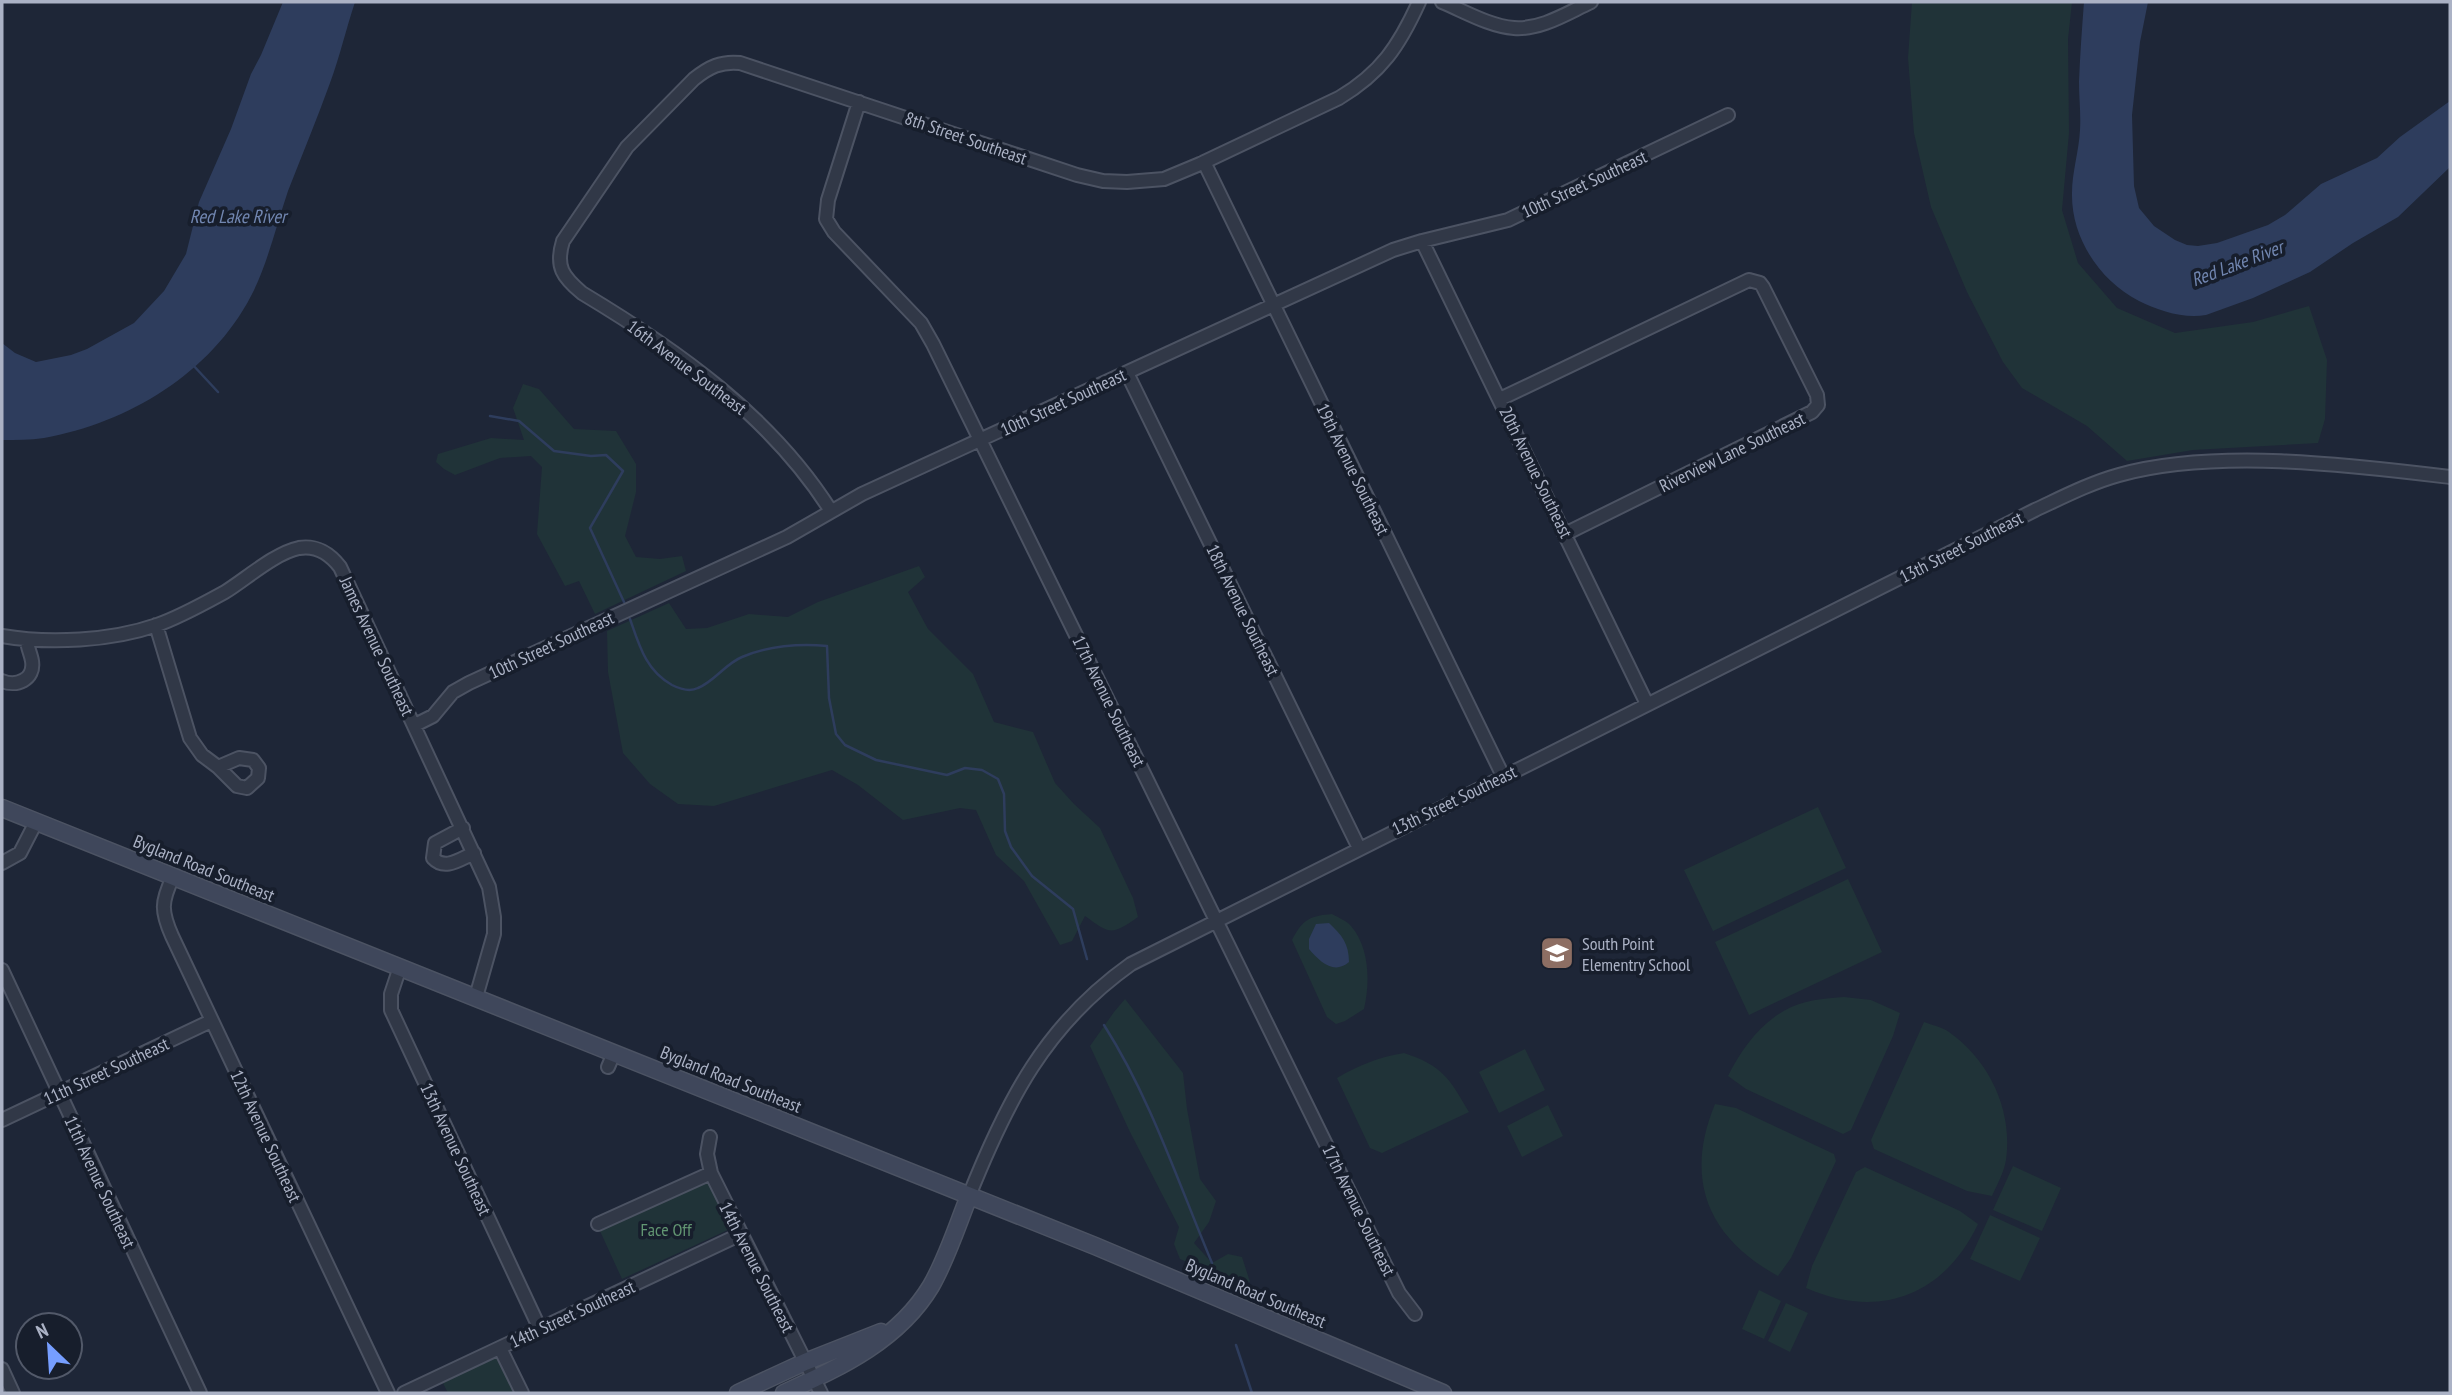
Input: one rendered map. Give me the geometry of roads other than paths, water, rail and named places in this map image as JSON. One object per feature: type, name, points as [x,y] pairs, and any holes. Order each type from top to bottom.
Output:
[{"type":"street","name":"8th Street Southeast","points":[[560,267],[559,256],[563,242],[616,161],[658,115],[706,69],[717,64],[740,63],[1041,163],[1103,181],[1127,183],[1156,180],[1181,173],[1358,87],[1391,55],[1401,41],[1419,2]]},
{"type":"street","points":[[1442,2],[1514,28],[1530,27],[1553,20],[1591,2]]},
{"type":"street","name":"17th Avenue Southeast","points":[[859,102],[828,200],[826,219],[834,232],[921,323],[981,440],[1399,1293],[1415,1314]]},
{"type":"street","name":"10th Street Southeast","points":[[415,725],[433,716],[453,692],[468,683],[787,537],[862,494],[1393,250],[1508,220],[1728,115]]},
{"type":"street","name":"19th Avenue Southeast","points":[[1204,162],[1503,776]]},
{"type":"street","name":"20th Avenue Southeast","points":[[1422,241],[1647,704]]},
{"type":"street","name":"16th Avenue Southeast","points":[[560,267],[571,284],[582,293],[690,366],[749,412],[787,451],[831,511]]},
{"type":"street","name":"Riverview Lane Southeast","points":[[1500,399],[1749,280],[1760,283],[1763,287],[1817,395],[1818,405],[1812,412],[1565,534]]},
{"type":"street","name":"18th Avenue Southeast","points":[[1127,373],[1359,848]]},
{"type":"street","name":"13th Street Southeast","points":[[969,1196],[1012,1100],[1038,1056],[1066,1020],[1091,995],[1131,964],[2035,510],[2121,474],[2180,464],[2272,462],[2450,477]]},
{"type":"street","name":"James Avenue Southeast","points":[[2,638],[81,639],[156,625],[224,592],[289,551],[311,548],[334,559],[415,725],[489,887],[494,934],[476,997]]},
{"type":"street","points":[[156,625],[190,738],[202,755],[218,767]]},
{"type":"street","points":[[2,681],[16,684],[31,673],[32,660],[27,640]]},
{"type":"street","name":"Bygland Road Southeast","points":[[2,808],[476,997],[611,1060],[969,1196],[1218,1297],[1443,1393]]},
{"type":"street","points":[[2,863],[20,853],[36,822]]},
{"type":"street","points":[[463,828],[435,843],[433,858],[436,862],[449,865],[474,853]]},
{"type":"street","name":"12th Avenue Southeast","points":[[173,877],[165,893],[163,911],[172,936],[387,1393]]},
{"type":"street","name":"13th Avenue Southeast","points":[[400,967],[391,994],[391,1010],[540,1329]]},
{"type":"street","name":"11th Avenue Southeast","points":[[2,970],[200,1393]]},
{"type":"street","name":"11th Street Southeast","points":[[2,1120],[211,1021]]},
{"type":"street","name":"14th Avenue Southeast","points":[[710,1137],[707,1154],[711,1173],[817,1386]]},
{"type":"street","points":[[598,1224],[711,1173]]},
{"type":"street","points":[[784,1393],[817,1386],[881,1341],[908,1317],[932,1284],[969,1196]]},
{"type":"street","name":"14th Street Southeast","points":[[404,1393],[741,1234]]},
{"type":"street","points":[[738,1393],[805,1362],[857,1343],[908,1317]]},
{"type":"street","points":[[500,1348],[523,1393]]},
{"type":"street","points":[[2,1369],[13,1393]]},
{"type":"street","points":[[431,1381],[437,1393]]},
{"type":"water","name":"Red Lake River","points":[[283,2],[355,2],[334,73],[288,191],[262,271],[234,324],[214,349],[190,371],[136,407],[75,431],[28,440],[2,440],[2,343],[15,353],[36,362],[71,355],[134,323],[164,291],[186,254],[199,202]]},
{"type":"water","name":"Red Lake River","points":[[2084,2],[2148,2],[2140,42],[2132,115],[2134,186],[2139,208],[2154,226],[2175,240],[2198,246],[2217,243],[2268,225],[2285,215],[2321,184],[2377,158],[2400,137],[2450,101],[2450,167],[2398,217],[2310,272],[2253,298],[2198,316],[2172,313],[2147,305],[2125,292],[2100,270],[2082,242],[2073,210],[2072,185],[2080,130],[2079,82]]},
{"type":"water","points":[[1329,923],[1341,936],[1348,950],[1349,962],[1343,966],[1328,965],[1309,949],[1309,939],[1316,924]]},
{"type":"waterway","points":[[192,364],[218,392]]},
{"type":"waterway","points":[[490,416],[519,421],[554,451],[591,456],[606,455],[623,471],[590,528],[624,602]]},
{"type":"waterway","points":[[630,619],[640,648],[650,665],[663,679],[685,690],[704,685],[736,660],[752,653],[784,646],[827,646],[829,698],[836,734],[845,745],[876,760],[947,775],[965,768],[982,770],[998,779],[1004,794],[1005,831],[1011,847],[1032,876],[1073,909],[1087,959]]},
{"type":"waterway","points":[[1104,1025],[1150,1111],[1212,1263]]},
{"type":"waterway","points":[[1236,1345],[1252,1393]]},
{"type":"place","name":"South Point Elementry School","points":[[1557,953]]},
{"type":"park label","name":"Face Off","points":[[666,1229]]}]
